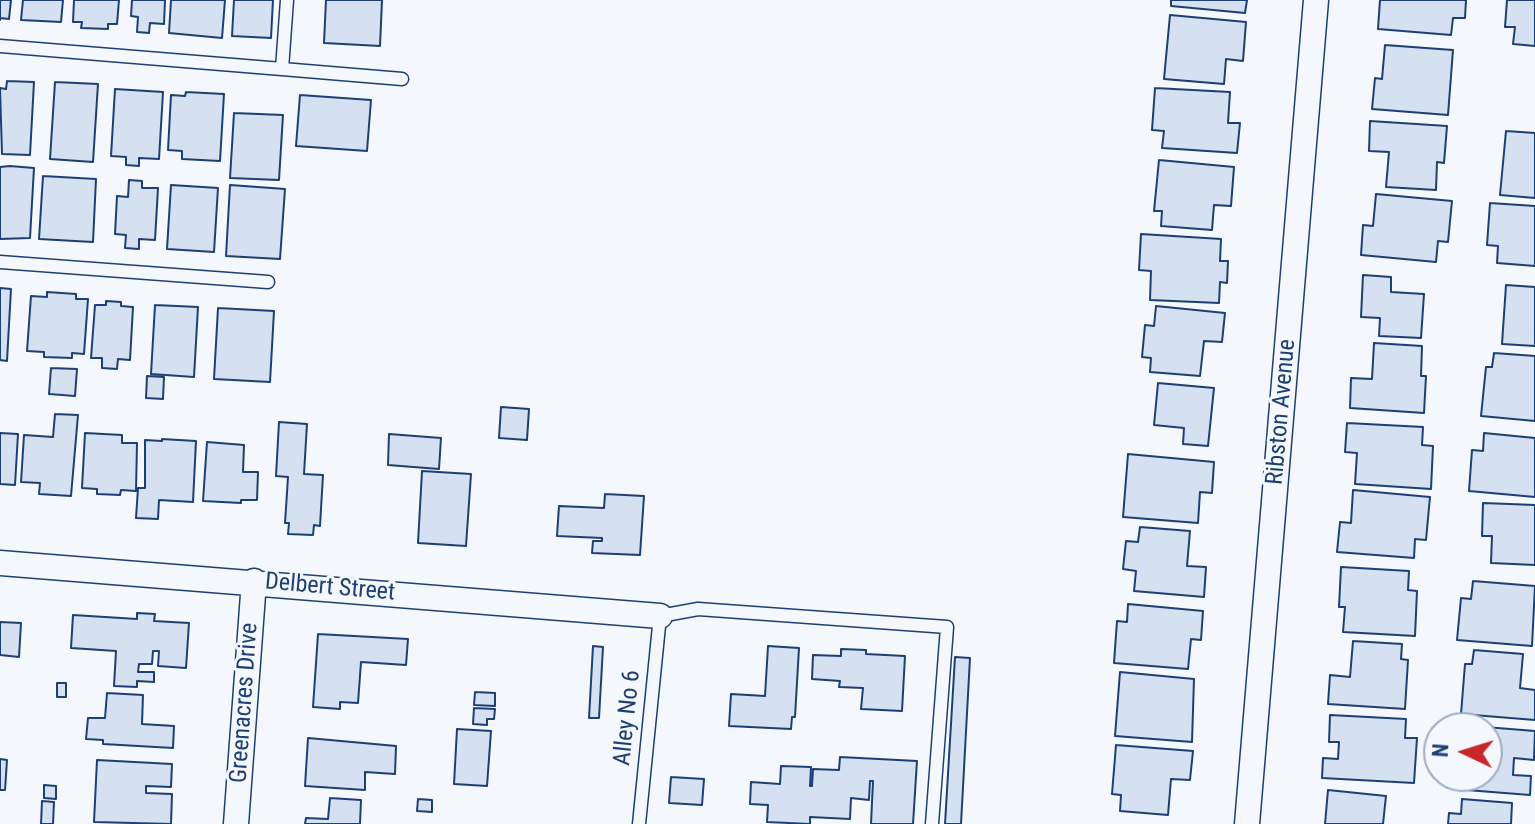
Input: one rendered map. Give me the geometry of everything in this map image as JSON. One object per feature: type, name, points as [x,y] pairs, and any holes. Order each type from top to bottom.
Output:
[{"type":"street","name":"Ribston Avenue","points":[[1247,824],[1316,0]]},
{"type":"street","name":"Delbert Street","points":[[0,563],[660,616]]},
{"type":"street","name":"Greenacres Drive","points":[[236,824],[254,581]]},
{"type":"lane","points":[[282,69],[287,0]]},
{"type":"lane","points":[[0,46],[402,79]]},
{"type":"lane","points":[[0,262],[268,282]]},
{"type":"lane","points":[[660,616],[698,609],[947,627],[932,824]]},
{"type":"lane","name":"Alley No 6","points":[[639,824],[660,616]]},
{"type":"building","points":[[0,0],[11,0],[9,19],[0,18]]},
{"type":"building","points":[[23,0],[63,0],[61,22],[21,20]]},
{"type":"building","points":[[74,0],[119,0],[117,24],[108,24],[108,29],[81,28],[82,22],[73,22]]},
{"type":"building","points":[[132,0],[165,0],[164,24],[150,23],[149,33],[137,32],[138,17],[131,16]]},
{"type":"building","points":[[171,0],[225,0],[222,38],[169,33]]},
{"type":"building","points":[[234,0],[273,0],[271,38],[232,36]]},
{"type":"building","points":[[326,0],[382,0],[380,46],[324,43]]},
{"type":"building","points":[[1171,0],[1247,0],[1245,13],[1171,6]]},
{"type":"building","points":[[1380,0],[1466,0],[1465,18],[1453,18],[1451,35],[1378,29]]},
{"type":"building","points":[[1507,0],[1535,0],[1535,46],[1513,44],[1515,27],[1505,27]]},
{"type":"building","points":[[1170,15],[1246,22],[1243,61],[1226,59],[1224,84],[1164,79]]},
{"type":"building","points":[[1385,45],[1453,50],[1448,115],[1372,109],[1375,78],[1382,79]]},
{"type":"building","points":[[7,81],[34,82],[30,155],[2,154],[0,88],[6,89]]},
{"type":"building","points":[[55,82],[98,84],[93,162],[50,159]]},
{"type":"building","points":[[1155,88],[1230,92],[1228,123],[1240,123],[1237,153],[1162,148],[1164,131],[1152,130]]},
{"type":"building","points":[[115,89],[163,92],[159,159],[139,158],[139,166],[126,165],[126,157],[111,156]]},
{"type":"building","points":[[186,92],[224,94],[220,161],[182,159],[182,151],[168,150],[171,95],[185,96]]},
{"type":"building","points":[[300,95],[371,100],[367,151],[296,146]]},
{"type":"building","points":[[234,113],[283,115],[279,180],[230,178]]},
{"type":"building","points":[[1370,121],[1447,126],[1444,163],[1437,162],[1436,190],[1386,187],[1389,152],[1369,151]]},
{"type":"building","points":[[1506,131],[1535,133],[1535,198],[1500,195]]},
{"type":"building","points":[[1159,160],[1234,167],[1231,206],[1214,205],[1212,230],[1161,226],[1162,211],[1154,211]]},
{"type":"building","points":[[0,167],[34,168],[30,238],[0,239]]},
{"type":"building","points":[[43,176],[96,179],[93,242],[39,239]]},
{"type":"building","points":[[129,180],[142,181],[142,188],[158,188],[155,240],[139,239],[139,249],[125,248],[126,235],[115,234],[117,196],[128,197]]},
{"type":"building","points":[[171,185],[218,188],[214,252],[167,249]]},
{"type":"building","points":[[230,185],[285,189],[280,259],[226,256]]},
{"type":"building","points":[[1376,194],[1452,201],[1448,242],[1438,241],[1436,262],[1361,255],[1363,225],[1373,226]]},
{"type":"building","points":[[1490,203],[1535,206],[1535,266],[1497,263],[1498,246],[1487,245]]},
{"type":"building","points":[[1141,234],[1221,239],[1220,261],[1228,261],[1227,283],[1220,282],[1219,303],[1150,300],[1151,271],[1139,270]]},
{"type":"building","points":[[1363,275],[1391,277],[1391,292],[1424,294],[1421,338],[1379,336],[1380,318],[1361,317]]},
{"type":"building","points":[[1506,285],[1535,287],[1535,346],[1502,344]]},
{"type":"building","points":[[0,288],[11,289],[7,361],[0,360]]},
{"type":"building","points":[[47,292],[76,294],[76,299],[88,299],[84,354],[72,353],[72,358],[44,357],[44,352],[27,351],[31,296],[47,297]]},
{"type":"building","points":[[106,301],[133,307],[130,360],[118,359],[117,369],[102,368],[102,358],[91,358],[95,305],[106,305]]},
{"type":"building","points":[[155,305],[198,307],[194,377],[151,374]]},
{"type":"building","points":[[1156,306],[1225,313],[1222,342],[1204,341],[1200,376],[1150,372],[1151,358],[1142,357],[1145,325],[1154,326]]},
{"type":"building","points":[[218,308],[274,311],[270,382],[214,379]]},
{"type":"building","points":[[1374,343],[1422,346],[1421,376],[1426,376],[1424,413],[1350,408],[1351,378],[1372,379]]},
{"type":"building","points":[[1494,353],[1535,356],[1535,421],[1481,416],[1486,367],[1492,367]]},
{"type":"building","points":[[51,368],[77,369],[75,396],[49,394]]},
{"type":"building","points":[[147,376],[164,377],[163,399],[146,398]]},
{"type":"building","points":[[1158,383],[1214,388],[1208,446],[1183,444],[1184,428],[1154,425]]},
{"type":"building","points":[[501,407],[529,409],[527,440],[499,438]]},
{"type":"building","points":[[55,414],[78,415],[71,496],[39,494],[40,483],[21,482],[24,435],[53,437]]},
{"type":"building","points":[[279,422],[307,424],[304,474],[323,475],[320,526],[314,525],[313,535],[288,534],[289,523],[285,523],[288,477],[276,476]]},
{"type":"building","points":[[1347,423],[1423,427],[1422,445],[1433,446],[1431,489],[1355,484],[1357,453],[1345,452]]},
{"type":"building","points":[[0,433],[18,434],[15,485],[0,484]]},
{"type":"building","points":[[85,433],[122,435],[122,443],[137,443],[136,491],[121,490],[120,495],[97,494],[97,489],[82,488]]},
{"type":"building","points":[[1484,433],[1535,438],[1535,497],[1469,491],[1472,450],[1483,451]]},
{"type":"building","points":[[389,434],[441,438],[439,469],[388,465]]},
{"type":"building","points":[[145,440],[196,441],[193,502],[159,500],[158,519],[136,518],[138,488],[145,488]]},
{"type":"building","points":[[207,442],[244,445],[243,472],[258,472],[257,500],[241,500],[241,503],[203,501]]},
{"type":"building","points":[[1128,454],[1214,462],[1212,493],[1200,492],[1198,523],[1123,517]]},
{"type":"building","points":[[422,471],[471,474],[466,546],[418,543]]},
{"type":"building","points":[[1353,490],[1430,497],[1426,540],[1415,539],[1414,558],[1337,552],[1340,522],[1351,523]]},
{"type":"building","points":[[605,494],[644,496],[640,555],[592,553],[593,541],[602,541],[602,538],[557,536],[559,506],[604,508]]},
{"type":"building","points":[[1483,503],[1535,505],[1535,565],[1491,563],[1492,536],[1482,536]]},
{"type":"building","points":[[1140,527],[1190,531],[1187,566],[1206,567],[1204,597],[1134,591],[1136,571],[1123,569],[1126,541],[1138,542]]},
{"type":"building","points":[[1341,567],[1409,571],[1408,590],[1417,591],[1415,636],[1343,632],[1345,607],[1339,607]]},
{"type":"building","points":[[1473,581],[1535,586],[1532,646],[1457,640],[1461,598],[1471,599]]},
{"type":"building","points":[[1128,604],[1203,611],[1201,640],[1191,639],[1188,669],[1114,663],[1117,621],[1127,622]]},
{"type":"building","points":[[137,613],[155,614],[154,621],[189,623],[186,668],[158,666],[159,651],[153,651],[152,664],[139,664],[138,672],[154,672],[154,682],[137,681],[137,687],[114,686],[116,651],[71,648],[73,615],[137,619]]},
{"type":"building","points":[[0,622],[21,623],[19,657],[0,655]]},
{"type":"building","points":[[318,634],[408,639],[406,665],[361,662],[358,703],[340,702],[340,709],[313,707]]},
{"type":"building","points":[[1353,641],[1402,644],[1401,659],[1408,660],[1405,709],[1328,704],[1330,675],[1350,677]]},
{"type":"building","points":[[593,646],[603,647],[599,718],[589,718]]},
{"type":"building","points":[[768,646],[799,648],[795,717],[792,717],[791,729],[729,726],[731,694],[765,696]]},
{"type":"building","points":[[841,649],[905,656],[902,711],[861,709],[863,688],[839,687],[840,681],[812,679],[813,655],[841,656]]},
{"type":"building","points":[[1474,650],[1523,654],[1520,688],[1535,690],[1535,720],[1503,717],[1503,712],[1461,712],[1465,664],[1472,664]]},
{"type":"building","points":[[955,657],[970,658],[961,824],[945,824]]},
{"type":"building","points":[[1120,672],[1194,679],[1192,742],[1115,736]]},
{"type":"building","points":[[57,683],[66,683],[66,697],[57,697]]},
{"type":"building","points":[[475,692],[495,693],[495,706],[474,705]]},
{"type":"building","points":[[107,693],[143,695],[142,724],[174,726],[173,748],[103,744],[103,740],[86,739],[88,718],[105,718]]},
{"type":"building","points":[[474,708],[495,709],[494,719],[487,719],[487,725],[473,724]]},
{"type":"building","points":[[1330,715],[1406,719],[1405,738],[1417,738],[1414,783],[1322,778],[1323,758],[1338,759],[1339,742],[1329,742]]},
{"type":"building","points":[[1503,728],[1535,731],[1534,760],[1514,758],[1513,775],[1531,776],[1530,795],[1492,792],[1503,792]]},
{"type":"building","points":[[457,729],[491,731],[487,786],[454,784]]},
{"type":"building","points":[[308,738],[396,746],[395,774],[365,772],[365,790],[305,786]]},
{"type":"building","points":[[1116,745],[1193,751],[1190,780],[1171,779],[1168,815],[1120,811],[1121,795],[1112,794]]},
{"type":"building","points":[[840,757],[917,761],[913,824],[871,824],[873,781],[870,781],[869,800],[851,798],[850,819],[810,817],[810,824],[767,822],[768,805],[750,804],[751,782],[780,784],[781,766],[811,767],[812,786],[813,769],[839,770]]},
{"type":"building","points":[[0,759],[7,760],[5,790],[0,790]]},
{"type":"building","points":[[97,760],[172,764],[171,787],[146,786],[146,793],[172,794],[171,824],[94,822]]},
{"type":"building","points":[[671,777],[704,779],[702,805],[669,803]]},
{"type":"building","points":[[44,785],[56,786],[56,799],[44,798]]},
{"type":"building","points":[[1328,790],[1386,796],[1383,824],[1325,824]]},
{"type":"building","points":[[330,798],[361,800],[360,824],[305,824],[306,818],[328,819]]},
{"type":"building","points":[[418,799],[432,800],[432,812],[417,811]]},
{"type":"building","points":[[1462,799],[1512,803],[1511,824],[1448,824],[1449,813],[1461,814]]},
{"type":"building","points":[[42,801],[54,802],[53,824],[41,824]]}]
